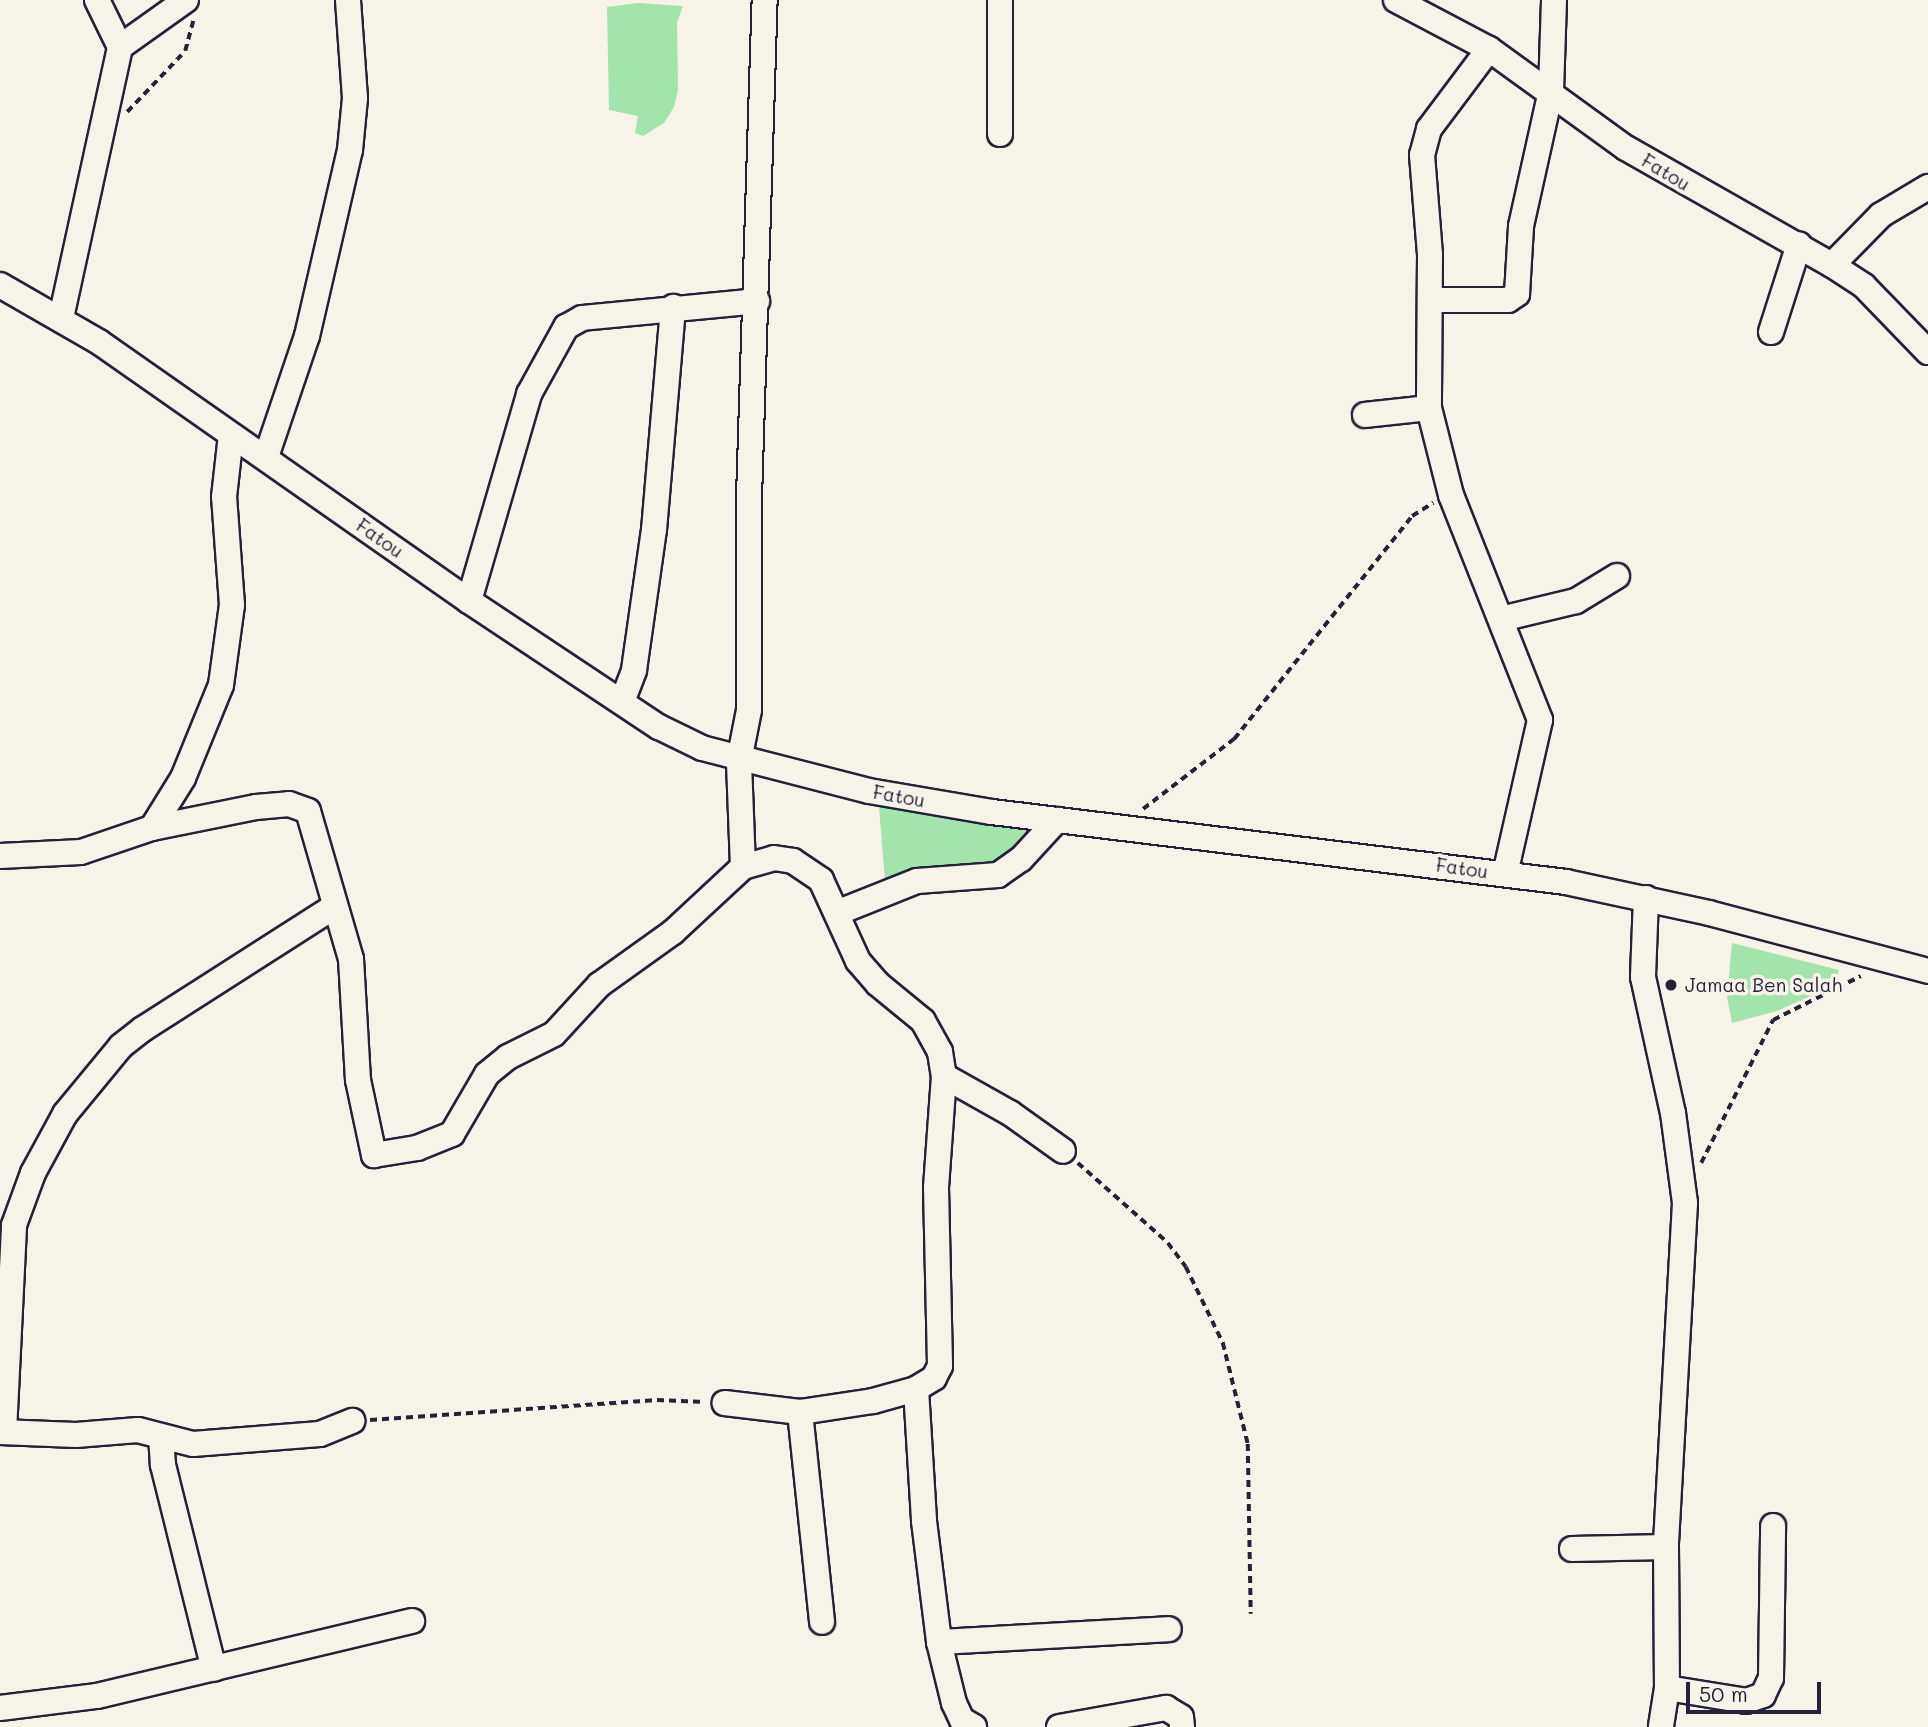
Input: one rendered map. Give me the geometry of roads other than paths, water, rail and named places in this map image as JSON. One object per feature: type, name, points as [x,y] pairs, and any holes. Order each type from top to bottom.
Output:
[{"type":"street","points":[[61,318],[120,47],[97,0]]},
{"type":"street","points":[[266,457],[307,336],[350,150],[355,98],[348,0]]},
{"type":"street","points":[[744,867],[739,761],[749,710],[748,512],[765,0]]},
{"type":"street","points":[[1000,0],[1000,134]]},
{"type":"street","name":"Fatou","points":[[1396,0],[1489,49],[1551,91],[1626,148],[1799,244],[1864,286],[1928,352]]},
{"type":"street","points":[[1430,300],[1508,300],[1517,294],[1523,216],[1551,91],[1554,0]]},
{"type":"street","points":[[120,47],[190,8]]},
{"type":"street","points":[[1489,49],[1429,128],[1422,155],[1430,300],[1429,408],[1451,495],[1540,720],[1504,874]]},
{"type":"street","points":[[1832,265],[1881,215],[1928,187]]},
{"type":"street","points":[[1771,332],[1799,244]]},
{"type":"street","name":"Fatou","points":[[0,285],[61,318],[266,457],[469,601],[659,727],[739,761],[869,792],[1057,821],[1504,874],[1646,898],[1888,963],[1928,971]]},
{"type":"street","points":[[469,601],[529,394],[566,327],[582,318],[673,307],[757,301]]},
{"type":"street","points":[[622,702],[634,670],[654,530],[673,307]]},
{"type":"street","points":[[1365,415],[1429,408]]},
{"type":"street","points":[[152,828],[183,778],[220,685],[232,605],[224,497],[231,435]]},
{"type":"street","points":[[1502,619],[1576,601],[1617,576]]},
{"type":"street","points":[[183,778],[187,796],[213,817]]},
{"type":"street","points":[[0,856],[81,852],[152,828],[289,804],[308,811],[355,985],[358,1080],[374,1155],[391,1153],[452,1134],[487,1074],[508,1057],[554,1034],[599,985],[674,932],[744,867],[774,858],[793,861],[821,880],[839,912],[858,961],[878,984],[923,1021],[940,1052],[944,1076],[936,1188],[940,1366],[934,1378],[916,1389],[800,1412],[724,1403]]},
{"type":"street","points":[[839,912],[917,881],[980,880],[998,875],[1021,859],[1057,821]]},
{"type":"street","points":[[1646,898],[1643,977],[1673,1113],[1685,1203],[1666,1547],[1667,1688],[1661,1727]]},
{"type":"street","points":[[334,907],[143,1029],[121,1046],[65,1114],[33,1173],[14,1226],[2,1432],[76,1435],[138,1430],[193,1444],[320,1434],[352,1421]]},
{"type":"street","points":[[944,1076],[1010,1113],[1063,1151]]},
{"type":"street","points":[[916,1389],[924,1521],[939,1642],[954,1703],[962,1720],[974,1727]]},
{"type":"street","points":[[800,1412],[822,1622]]},
{"type":"street","points":[[161,1437],[163,1465],[214,1669]]},
{"type":"street","points":[[1667,1688],[1746,1701],[1763,1695],[1771,1678],[1773,1526]]},
{"type":"street","points":[[1572,1549],[1666,1547]]},
{"type":"street","points":[[0,1708],[97,1696],[214,1669],[261,1654],[412,1621]]},
{"type":"street","points":[[939,1642],[1169,1629]]},
{"type":"street","points":[[1059,1727],[1166,1708],[1181,1717],[1182,1727]]},
{"type":"place","name":"Jamaa Ben Salah","points":[[1671,985]]}]
